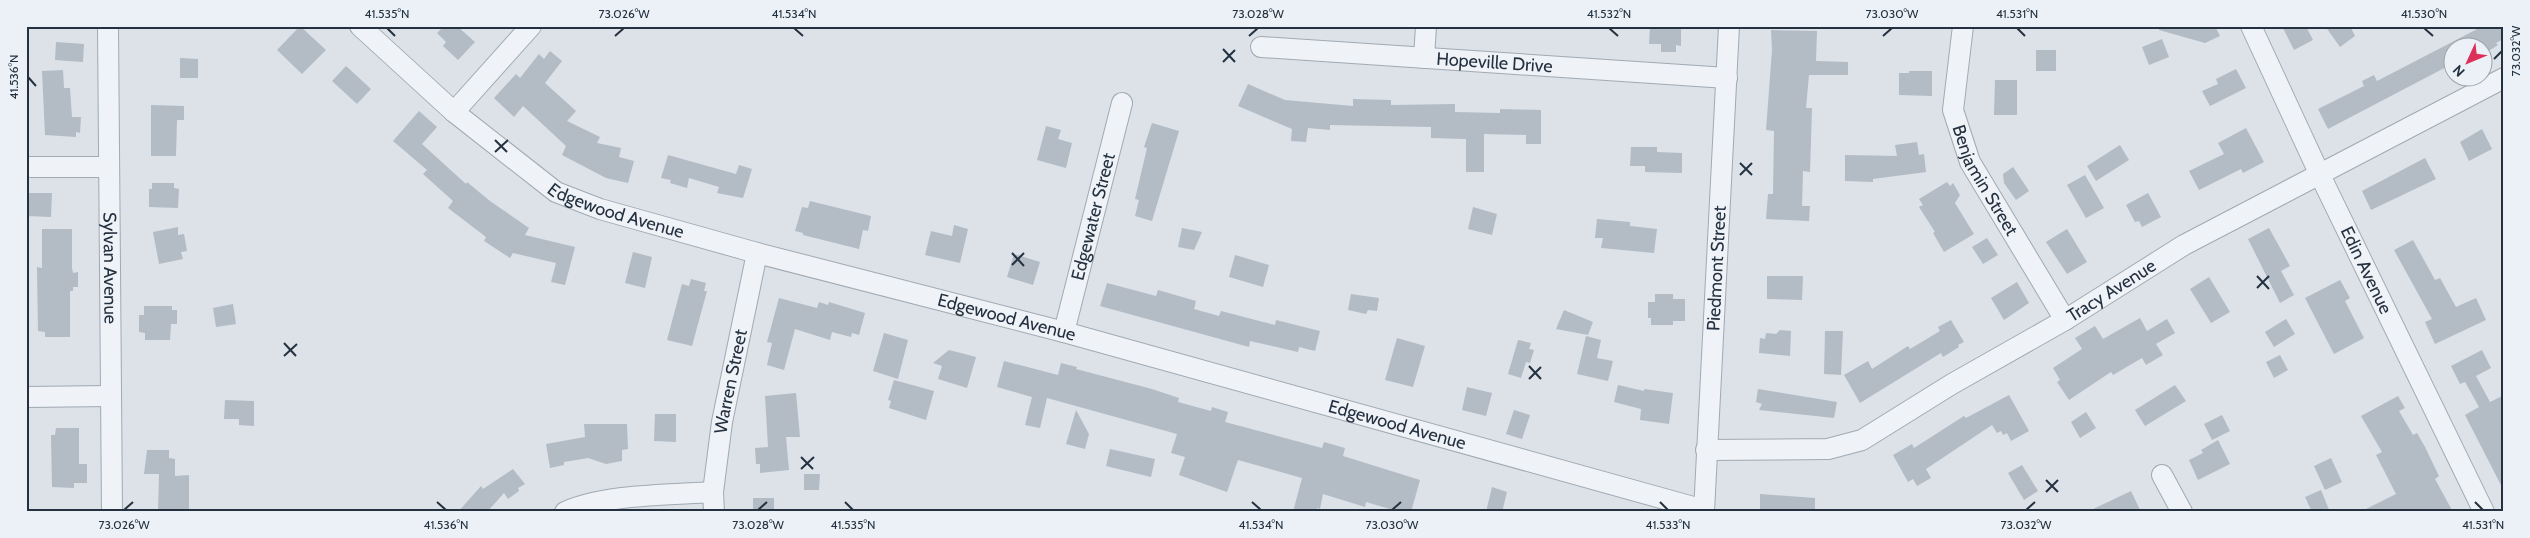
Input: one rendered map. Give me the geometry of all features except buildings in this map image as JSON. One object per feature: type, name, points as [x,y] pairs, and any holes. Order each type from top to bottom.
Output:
[{"type":"street","name":"Sylvan Avenue","points":[[108,26],[112,512]]},
{"type":"street","name":"Edgewood Avenue","points":[[360,26],[454,112],[556,192],[600,209],[758,253],[1064,332],[1704,511]]},
{"type":"street","points":[[454,112],[531,26]]},
{"type":"street","points":[[1424,58],[1426,26]]},
{"type":"street","name":"Piedmont Street","points":[[1704,511],[1728,78],[1729,26]]},
{"type":"street","name":"Benjamin Street","points":[[1963,26],[1953,110],[1970,162],[2065,320]]},
{"type":"street","name":"Edin Avenue","points":[[2251,26],[2320,175],[2484,512]]},
{"type":"street","name":"Hopeville Drive","points":[[1261,47],[1728,78]]},
{"type":"street","name":"Tracy Avenue","points":[[1706,450],[1828,449],[1862,440],[2065,320],[2184,246],[2504,78]]},
{"type":"street","name":"Edgewater Street","points":[[1064,332],[1122,103]]},
{"type":"street","points":[[26,167],[109,167]]},
{"type":"street","name":"Warren Street","points":[[713,502],[722,422],[758,253]]},
{"type":"street","points":[[26,397],[111,396]]},
{"type":"street","points":[[2162,475],[2182,512]]},
{"type":"street","points":[[565,512],[575,508],[622,499],[713,502]]}]
